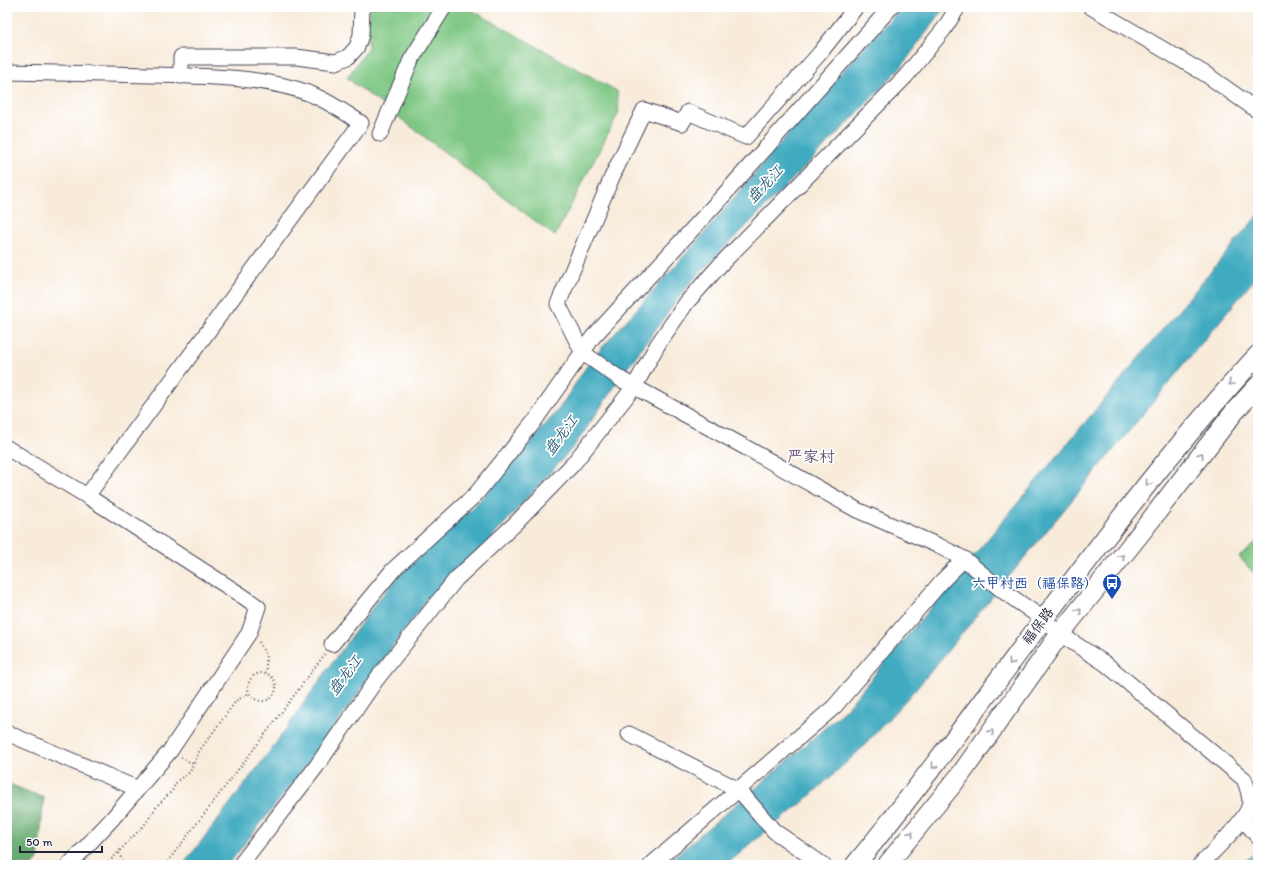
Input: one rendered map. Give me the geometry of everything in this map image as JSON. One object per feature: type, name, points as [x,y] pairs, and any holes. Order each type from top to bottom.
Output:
[{"type":"main road","name":"福保路","points":[[855,865],[939,759],[1123,514],[1225,390],[1258,355]]},
{"type":"main road","name":"福保路","points":[[887,865],[961,774],[1060,634],[1235,411],[1258,386]]},
{"type":"street","points":[[181,76],[181,57],[296,57],[336,62],[348,57],[357,48],[361,35],[362,7]]},
{"type":"street","points":[[380,134],[411,60],[444,7]]},
{"type":"street","points":[[856,7],[820,53],[746,136],[688,112],[682,123],[644,110],[612,177],[558,304],[583,353],[628,383],[857,510],[939,546],[964,559],[1003,591],[1043,619],[1060,634],[1106,664],[1244,779],[1248,790],[1250,803],[1243,819],[1200,865]]},
{"type":"street","points":[[332,644],[393,570],[476,494],[533,424],[593,337],[722,197],[890,7]]},
{"type":"street","points":[[240,865],[316,767],[376,680],[456,579],[516,522],[573,464],[628,383],[688,302],[721,264],[906,76],[944,29],[958,7]]},
{"type":"street","points":[[1091,7],[1207,75],[1258,111]]},
{"type":"street","points":[[7,72],[208,76],[252,81],[284,86],[308,93],[327,102],[361,123],[87,496]]},
{"type":"street","points":[[7,448],[87,496],[258,607],[250,633],[170,751],[138,789],[69,865]]},
{"type":"street","points":[[651,865],[834,707],[942,580],[964,559]]},
{"type":"street","points":[[7,733],[138,789]]},
{"type":"street","points":[[629,734],[738,790],[774,831],[823,865]]},
{"type":"street","points":[[1243,819],[1258,836]]},
{"type":"path","points":[[250,633],[258,641],[266,655],[266,673],[275,681],[276,686],[274,696],[260,702],[252,697],[248,688],[250,679],[258,674],[266,673]]},
{"type":"path","points":[[165,865],[332,644]]},
{"type":"path","points":[[106,865],[146,823],[157,806],[172,792],[177,781],[190,772],[200,750],[236,701],[249,693]]},
{"type":"path","points":[[119,853],[124,865]]},
{"type":"green space","points":[[369,7],[466,7],[617,91],[619,112],[555,236],[347,78],[368,48]]},
{"type":"green space","points":[[1258,541],[1258,573],[1256,575],[1239,557]]},
{"type":"green space","points":[[7,783],[44,798],[38,860],[33,865],[7,865]]},
{"type":"water","name":"盘龙江","points":[[902,7],[945,7],[902,66],[689,284],[628,367],[575,445],[478,553],[425,602],[303,770],[228,865],[183,865],[276,743],[378,600],[398,577],[480,500],[559,409],[586,367],[599,351],[703,235],[823,92]]},
{"type":"water","points":[[1258,215],[1258,275],[922,682],[862,748],[802,803],[726,865],[664,865],[776,771],[845,710]]},
{"type":"water","points":[[1258,850],[1258,865],[1241,865]]},
{"type":"place","name":"六甲村西（福保路）","points":[[1112,600]]},
{"type":"district","name":"严家村","points":[[811,456]]}]
